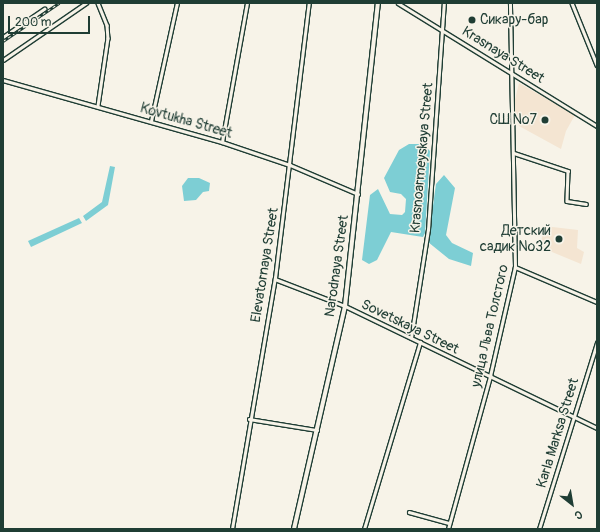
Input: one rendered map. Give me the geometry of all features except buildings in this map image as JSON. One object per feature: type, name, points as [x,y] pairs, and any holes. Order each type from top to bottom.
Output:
[{"type":"main road","name":"Narodnaya Street","points":[[294,529],[345,306],[378,3]]},
{"type":"street","points":[[3,60],[86,3]]},
{"type":"street","points":[[98,3],[107,25],[108,38],[98,106]]},
{"type":"street","points":[[151,121],[177,3]]},
{"type":"street","points":[[222,142],[247,3]]},
{"type":"street","name":"Elevatornaya Street","points":[[232,529],[249,419],[275,278],[309,3]]},
{"type":"street","name":"Krasnaya Street","points":[[398,3],[597,126]]},
{"type":"street","name":"Krasnoarmeyskaya Street","points":[[411,338],[428,230],[444,3]]},
{"type":"street","name":"улица Льва Толстого","points":[[448,529],[490,376],[515,267],[513,73],[510,3]]},
{"type":"street","points":[[572,3],[597,65]]},
{"type":"street","points":[[3,37],[44,9]]},
{"type":"street","name":"Kovtukha Street","points":[[3,80],[222,142],[290,165],[358,194]]},
{"type":"street","points":[[514,153],[568,172],[567,201],[586,204]]},
{"type":"street","points":[[515,267],[597,302]]},
{"type":"street","name":"Sovetskaya Street","points":[[275,278],[345,306],[597,428]]},
{"type":"street","points":[[364,529],[420,342]]},
{"type":"street","name":"Karla Marksa Street","points":[[539,529],[597,343]]},
{"type":"street","points":[[249,419],[317,430]]},
{"type":"street","points":[[409,512],[450,523]]},
{"type":"shaded area","name":"СШ №7","points":[[519,83],[575,115],[566,131],[561,149],[519,126],[513,108]]},
{"type":"shaded area","name":"Детский садик №32","points":[[544,226],[578,230],[577,248],[584,252],[581,264],[540,247]]},
{"type":"water","points":[[409,144],[423,144],[430,151],[425,233],[423,237],[391,232],[377,260],[369,264],[362,260],[370,195],[378,189],[390,214],[402,215],[405,212],[406,199],[401,194],[390,192],[384,178],[399,150]]},
{"type":"water","points":[[110,166],[115,167],[108,205],[86,221],[83,216],[102,202]]},
{"type":"water","points":[[444,175],[455,188],[446,235],[452,243],[473,253],[471,266],[449,259],[428,242],[436,184]]},
{"type":"water","points":[[188,178],[199,178],[210,183],[209,191],[203,192],[196,200],[184,201],[182,186]]},
{"type":"water","points":[[79,218],[82,223],[31,247],[28,241]]},
{"type":"railway","points":[[3,41],[59,3]]},
{"type":"place","name":"Сикару-бар","points":[[472,20]]},
{"type":"place","name":"СШ №7","points":[[545,120]]},
{"type":"place","name":"Детский садик №32","points":[[559,239]]}]
